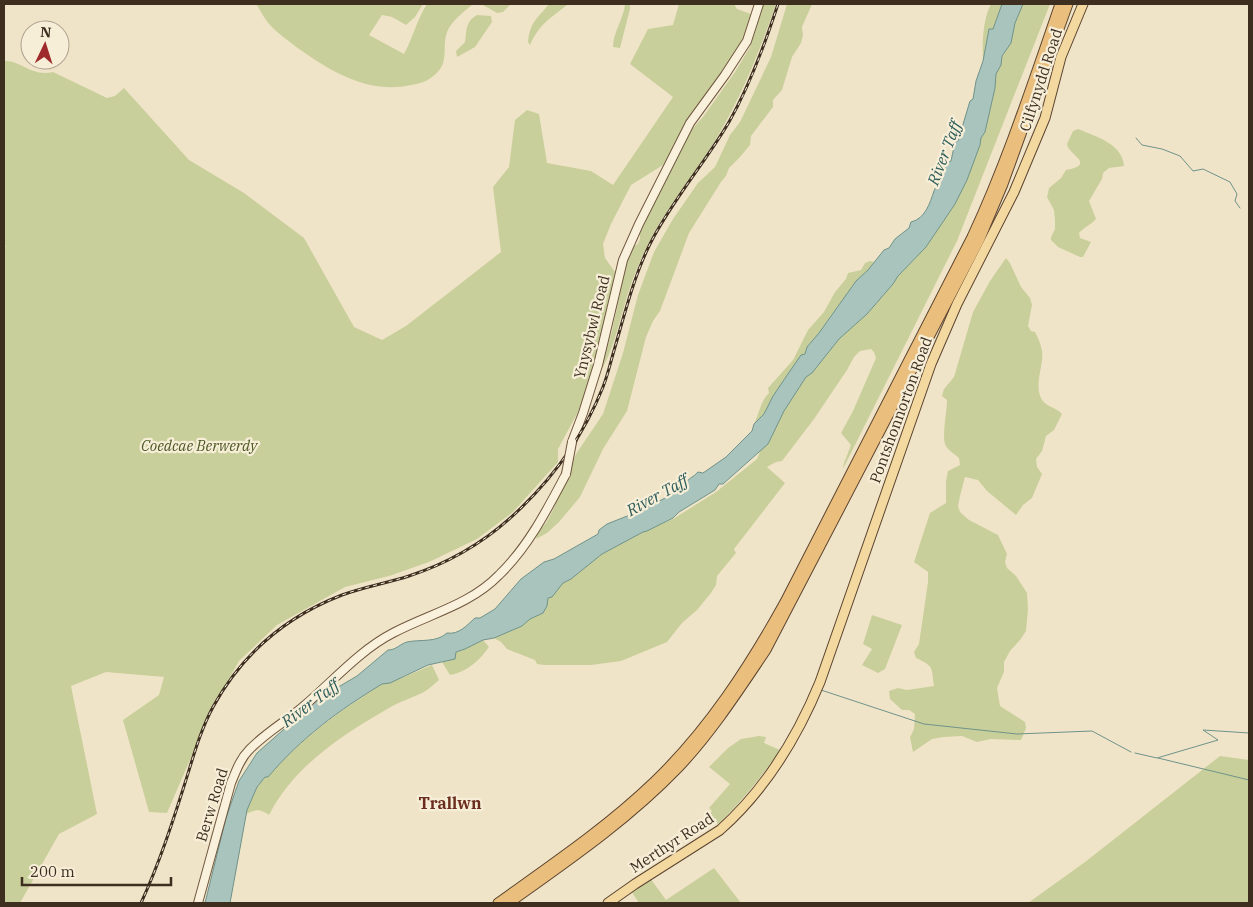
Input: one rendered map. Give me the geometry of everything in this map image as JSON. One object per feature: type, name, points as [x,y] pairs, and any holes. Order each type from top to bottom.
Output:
[{"type":"highway","points":[[657,784],[731,690],[760,647],[785,602],[987,205],[1060,4]]},
{"type":"highway","points":[[510,903],[602,836],[700,742],[731,702],[766,650],[978,241],[1003,184],[1068,4]]},
{"type":"highway","points":[[498,903],[636,803]]},
{"type":"main road","name":"Ynysybwl Road","points":[[419,621],[462,602],[479,592],[499,575],[538,527],[566,474],[572,442],[584,413],[598,365],[623,260],[690,123],[747,41],[759,4]]},
{"type":"main road","name":"Cilfynydd Road","points":[[1014,192],[1046,118],[1061,57],[1083,4]]},
{"type":"main road","name":"Pontshonnorton Road","points":[[833,645],[931,364],[957,304],[1014,192]]},
{"type":"main road","name":"Berw Road","points":[[198,903],[231,783],[238,766],[248,752],[276,725],[304,706],[378,641],[419,621]]},
{"type":"main road","name":"Merthyr Road","points":[[608,903],[720,830],[741,810],[776,767],[791,742],[812,702],[833,645]]},
{"type":"green space","points":[[256,4],[423,4],[415,17],[406,25],[392,17],[382,15],[369,35],[404,54],[427,4],[473,4],[458,16],[449,28],[445,39],[444,62],[438,72],[430,79],[414,85],[395,87],[364,83],[335,72],[321,64],[276,31]]},
{"type":"green space","points":[[484,4],[511,4],[503,12],[497,13]]},
{"type":"green space","points":[[549,4],[568,4],[542,26],[530,45],[528,42],[529,35],[533,24]]},
{"type":"green space","points":[[625,4],[630,4],[630,9],[620,48],[613,47],[613,41]]},
{"type":"green space","name":"Coedcae Berwerdy","points":[[679,4],[734,4],[737,9],[751,14],[744,39],[724,73],[688,121],[663,165],[631,185],[611,224],[603,244],[605,258],[615,272],[596,365],[578,412],[558,449],[558,462],[513,512],[477,539],[429,562],[389,576],[345,587],[277,625],[239,661],[212,709],[167,813],[149,812],[123,720],[159,695],[164,677],[106,672],[71,686],[97,814],[59,834],[20,903],[4,903],[4,249],[6,246],[4,245],[4,61],[20,65],[20,70],[53,72],[107,98],[115,96],[124,88],[189,160],[244,193],[304,238],[354,327],[382,340],[406,326],[501,252],[493,187],[509,167],[515,120],[527,110],[539,114],[547,163],[591,171],[613,185],[673,97],[630,64],[648,29],[673,25]]},
{"type":"green space","points":[[762,4],[776,4],[746,81],[717,137],[654,232],[641,259],[626,299],[611,350],[599,374],[612,331],[627,261],[634,246],[638,244],[648,216],[691,130],[703,117],[735,72],[750,47]]},
{"type":"green space","points":[[787,4],[812,4],[802,27],[801,43],[792,57],[782,90],[773,100],[773,107],[751,136],[750,145],[729,168],[726,176],[689,233],[660,311],[646,337],[627,411],[603,449],[580,497],[559,522],[547,533],[536,539],[538,531],[546,523],[553,510],[576,454],[603,414],[623,353],[638,295],[654,252],[673,219],[698,183],[715,167],[730,135],[740,122],[771,57]]},
{"type":"green space","points":[[991,4],[1002,4],[993,29],[989,29],[983,61],[984,31],[986,17]]},
{"type":"green space","points":[[1023,4],[1050,4],[957,241],[843,469],[851,445],[841,433],[853,411],[876,358],[871,349],[860,351],[854,357],[814,419],[782,461],[767,467],[785,483],[734,549],[736,553],[717,576],[716,585],[711,593],[697,610],[682,623],[667,642],[621,661],[591,665],[537,664],[535,660],[507,649],[494,638],[522,626],[530,619],[543,613],[547,606],[548,598],[552,597],[563,583],[571,579],[602,554],[643,532],[673,519],[716,492],[757,459],[761,449],[768,444],[784,411],[806,377],[812,373],[839,339],[867,314],[898,276],[926,247],[955,204],[985,132],[995,88],[996,74],[1001,65],[1002,56],[1011,43],[1015,23]]},
{"type":"green space","points":[[477,15],[491,16],[492,22],[475,47],[457,57],[456,51],[465,42],[468,23]]},
{"type":"green space","points":[[1078,129],[1100,138],[1113,146],[1119,152],[1124,166],[1109,168],[1103,173],[1102,179],[1089,201],[1096,219],[1079,233],[1080,238],[1091,242],[1083,257],[1058,247],[1051,240],[1055,229],[1054,210],[1047,197],[1049,188],[1061,178],[1066,170],[1079,165],[1080,162],[1067,144],[1073,131]]},
{"type":"green space","points":[[1006,258],[1021,287],[1030,298],[1032,305],[1028,326],[1031,331],[1035,332],[1042,348],[1038,386],[1041,398],[1045,403],[1062,414],[1054,430],[1046,436],[1042,451],[1036,459],[1037,467],[1042,474],[1032,498],[1023,505],[1016,515],[987,491],[978,480],[965,477],[958,506],[960,512],[969,520],[998,535],[1007,554],[1005,562],[1007,568],[1016,576],[1027,593],[1026,631],[1004,662],[1004,672],[997,688],[1000,706],[1025,722],[1026,728],[1021,740],[991,739],[977,742],[962,736],[944,737],[932,739],[913,752],[910,737],[914,729],[915,714],[909,710],[902,710],[890,699],[889,691],[898,688],[907,690],[934,686],[931,668],[916,658],[914,652],[919,644],[928,572],[914,562],[930,513],[946,503],[948,471],[960,465],[959,458],[945,444],[947,400],[942,396],[944,389],[954,377],[973,312],[990,281]]},
{"type":"green space","points":[[874,262],[856,281],[807,347],[805,354],[790,371],[773,396],[764,414],[754,424],[762,403],[769,393],[768,388],[793,360],[808,330],[824,312],[848,273],[861,270],[865,263]]},
{"type":"green space","points":[[872,615],[902,625],[885,669],[878,673],[862,665],[872,649],[863,644]]},
{"type":"green space","points":[[483,640],[489,647],[482,656],[462,671],[450,675],[442,662],[455,659],[456,652]]},
{"type":"green space","points":[[432,665],[439,680],[430,688],[371,718],[321,753],[292,781],[279,797],[269,815],[258,810],[246,814],[253,794],[265,777],[268,777],[307,738],[351,704],[382,684],[390,683]]},
{"type":"green space","points":[[759,736],[766,737],[764,743],[780,750],[751,789],[718,824],[710,814],[712,811],[709,808],[730,784],[709,767],[728,748],[741,739]]},
{"type":"green space","points":[[1220,756],[1249,760],[1249,903],[1028,903],[1085,862]]},
{"type":"green space","points":[[714,868],[741,903],[639,903],[631,891],[650,878],[666,900]]},
{"type":"water","points":[[1002,4],[1023,4],[1015,23],[1011,43],[1002,56],[1001,65],[996,74],[995,88],[985,132],[981,138],[967,180],[955,204],[926,247],[898,276],[867,314],[839,339],[812,373],[806,377],[784,411],[768,444],[723,484],[719,484],[715,490],[679,512],[673,518],[602,554],[571,579],[563,583],[552,597],[548,598],[547,606],[543,613],[530,619],[522,626],[456,652],[455,659],[428,665],[390,683],[382,684],[351,704],[307,737],[257,787],[247,810],[230,903],[205,903],[226,818],[239,781],[257,753],[318,699],[357,676],[388,650],[407,642],[438,638],[447,633],[455,632],[462,629],[475,618],[480,618],[495,609],[521,579],[544,562],[554,559],[598,534],[599,530],[607,524],[640,511],[669,496],[677,485],[684,485],[698,472],[703,473],[726,457],[752,431],[754,424],[764,414],[773,396],[801,355],[805,354],[807,347],[856,281],[868,270],[884,250],[889,248],[895,239],[909,228],[911,222],[920,218],[926,210],[945,164],[951,161],[955,142],[958,141],[970,101],[973,99],[989,29],[993,29]]},
{"type":"waterway","points":[[1136,138],[1142,145],[1162,149],[1180,156],[1193,171],[1203,169],[1230,182],[1237,194],[1235,201],[1240,208]]},
{"type":"waterway","points":[[821,690],[924,724],[1017,734],[1092,731],[1131,752]]},
{"type":"waterway","points":[[1135,753],[1157,758],[1218,740],[1203,730],[1249,733]]},
{"type":"waterway","points":[[1158,758],[1249,780]]},
{"type":"railway","points":[[141,903],[165,844],[208,716],[237,670],[252,654],[284,626],[321,604],[350,592],[425,570],[470,548],[510,519],[535,494],[568,452],[588,420],[603,387],[634,284],[650,244],[658,228],[720,137],[737,108],[768,34],[778,4]]},
{"type":"district","name":"Trallwn","points":[[450,803]]},
{"type":"water label","name":"River Taff","points":[[944,153]]},
{"type":"water label","name":"River Taff","points":[[657,495]]},
{"type":"water label","name":"River Taff","points":[[310,703]]}]
